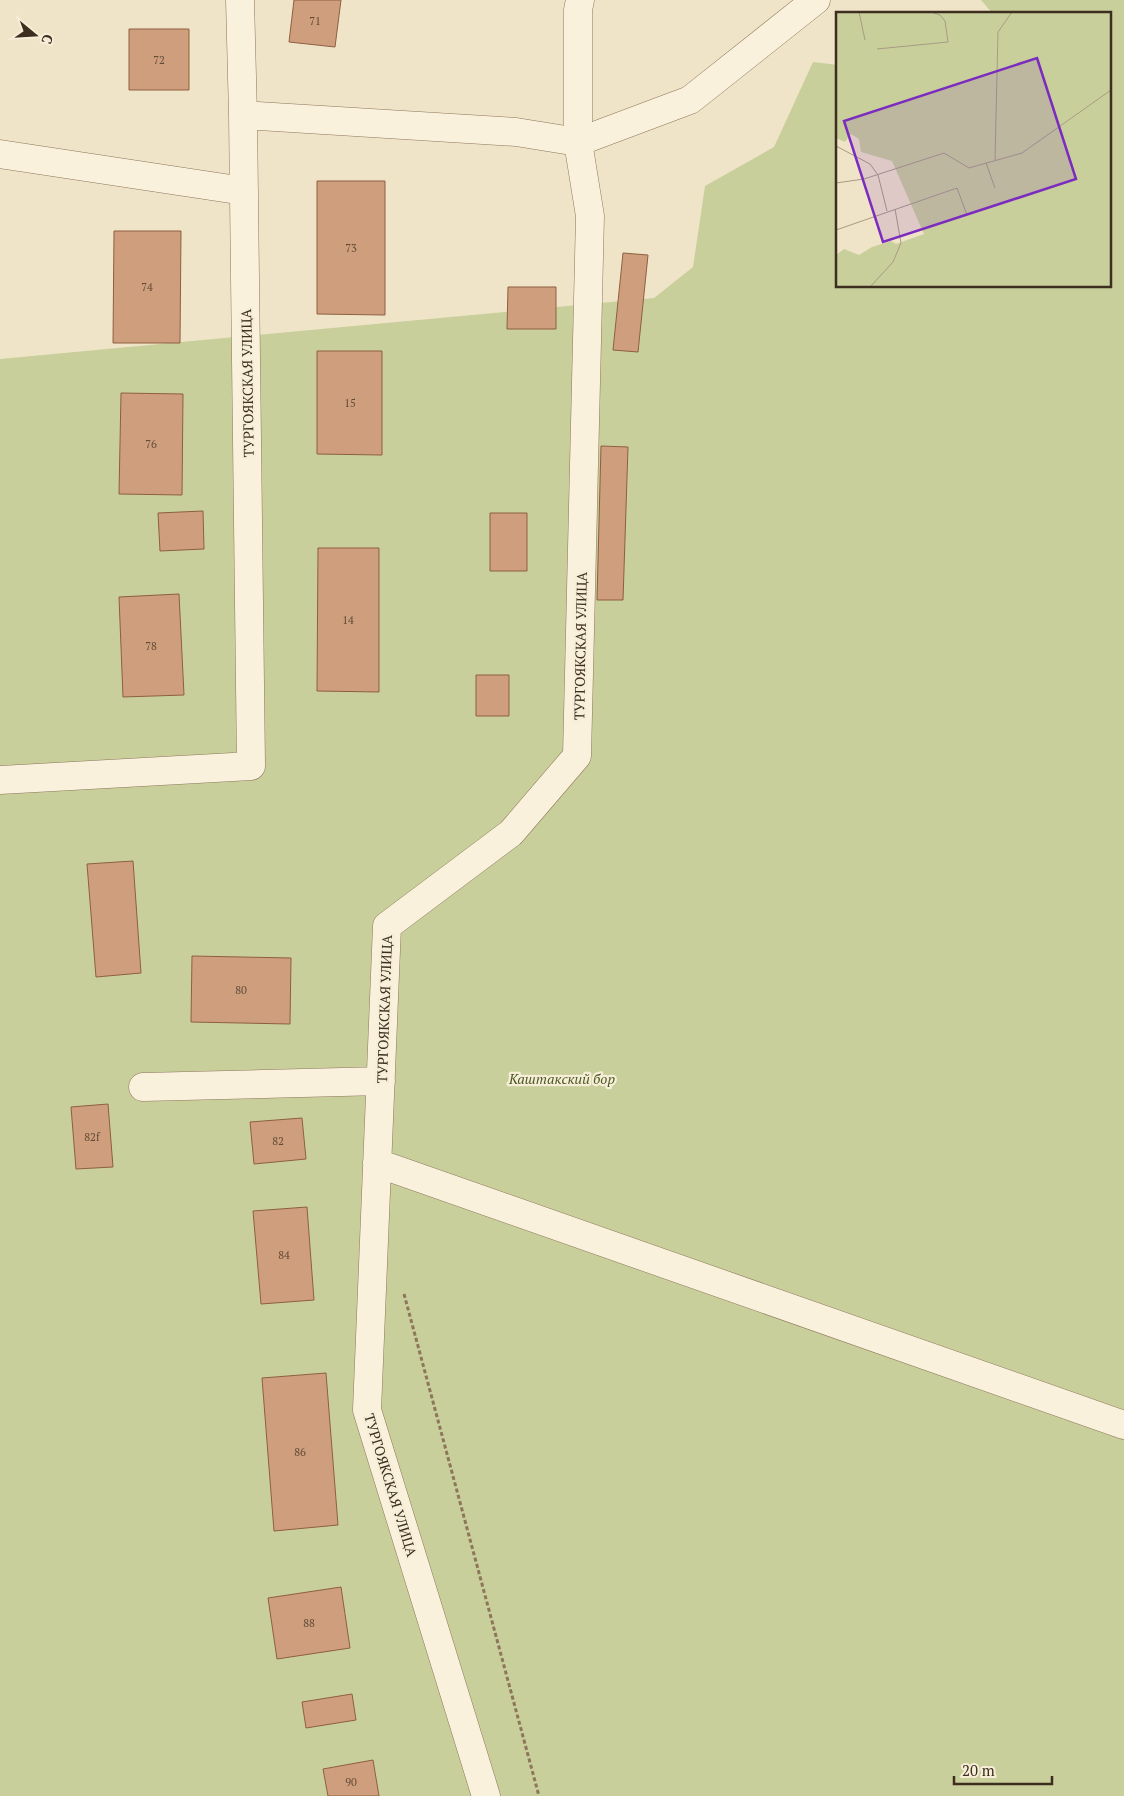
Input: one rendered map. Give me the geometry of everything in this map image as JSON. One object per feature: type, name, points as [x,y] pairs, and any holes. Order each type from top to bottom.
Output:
[{"type":"street","name":"ТУРГОЯКСКАЯ УЛИЦА","points":[[0,780],[251,766],[240,0]]},
{"type":"street","points":[[578,142],[578,10],[580,0]]},
{"type":"street","points":[[243,115],[516,132],[578,142],[690,100],[816,0]]},
{"type":"street","name":"ТУРГОЯКСКАЯ УЛИЦА","points":[[486,1796],[367,1410],[387,926],[511,833],[577,756],[590,216],[578,142]]},
{"type":"street","points":[[0,154],[244,191]]},
{"type":"street","points":[[142,1087],[381,1081]]},
{"type":"street","points":[[377,1164],[1124,1425]]},
{"type":"path","points":[[404,1291],[539,1796]]},
{"type":"green space","name":"Каштакский бор","points":[[981,0],[1124,0],[1124,1796],[0,1796],[0,359],[654,298],[693,267],[705,186],[774,147],[813,62],[836,65],[836,288],[1112,288],[1112,12],[991,12]]},
{"type":"building","points":[[294,0],[341,0],[335,47],[289,42]]},
{"type":"building","points":[[129,29],[189,29],[189,90],[129,90]]},
{"type":"building","points":[[317,181],[385,181],[385,315],[317,314]]},
{"type":"building","points":[[114,231],[181,231],[180,343],[113,343]]},
{"type":"building","points":[[623,253],[648,255],[638,352],[613,350]]},
{"type":"building","points":[[508,287],[556,287],[556,329],[507,329]]},
{"type":"building","points":[[317,351],[382,351],[382,455],[317,454]]},
{"type":"building","points":[[121,393],[183,394],[182,495],[119,494]]},
{"type":"building","points":[[601,446],[628,447],[623,600],[597,600]]},
{"type":"building","points":[[203,511],[204,549],[160,551],[158,513]]},
{"type":"building","points":[[490,513],[527,513],[527,571],[490,571]]},
{"type":"building","points":[[318,548],[379,548],[379,692],[317,691]]},
{"type":"building","points":[[179,594],[184,695],[123,697],[119,597]]},
{"type":"building","points":[[476,675],[509,675],[509,716],[476,716]]},
{"type":"building","points":[[133,861],[141,973],[96,977],[87,864]]},
{"type":"building","points":[[192,956],[291,958],[290,1024],[191,1022]]},
{"type":"building","points":[[108,1104],[113,1167],[76,1169],[71,1107]]},
{"type":"building","points":[[302,1118],[306,1159],[254,1164],[250,1122]]},
{"type":"building","points":[[307,1207],[314,1300],[261,1304],[253,1211]]},
{"type":"building","points":[[326,1373],[338,1525],[274,1531],[262,1378]]},
{"type":"building","points":[[341,1587],[350,1648],[277,1659],[268,1598]]},
{"type":"building","points":[[352,1694],[356,1720],[306,1728],[302,1702]]},
{"type":"building","points":[[373,1760],[379,1796],[328,1796],[323,1769]]}]
